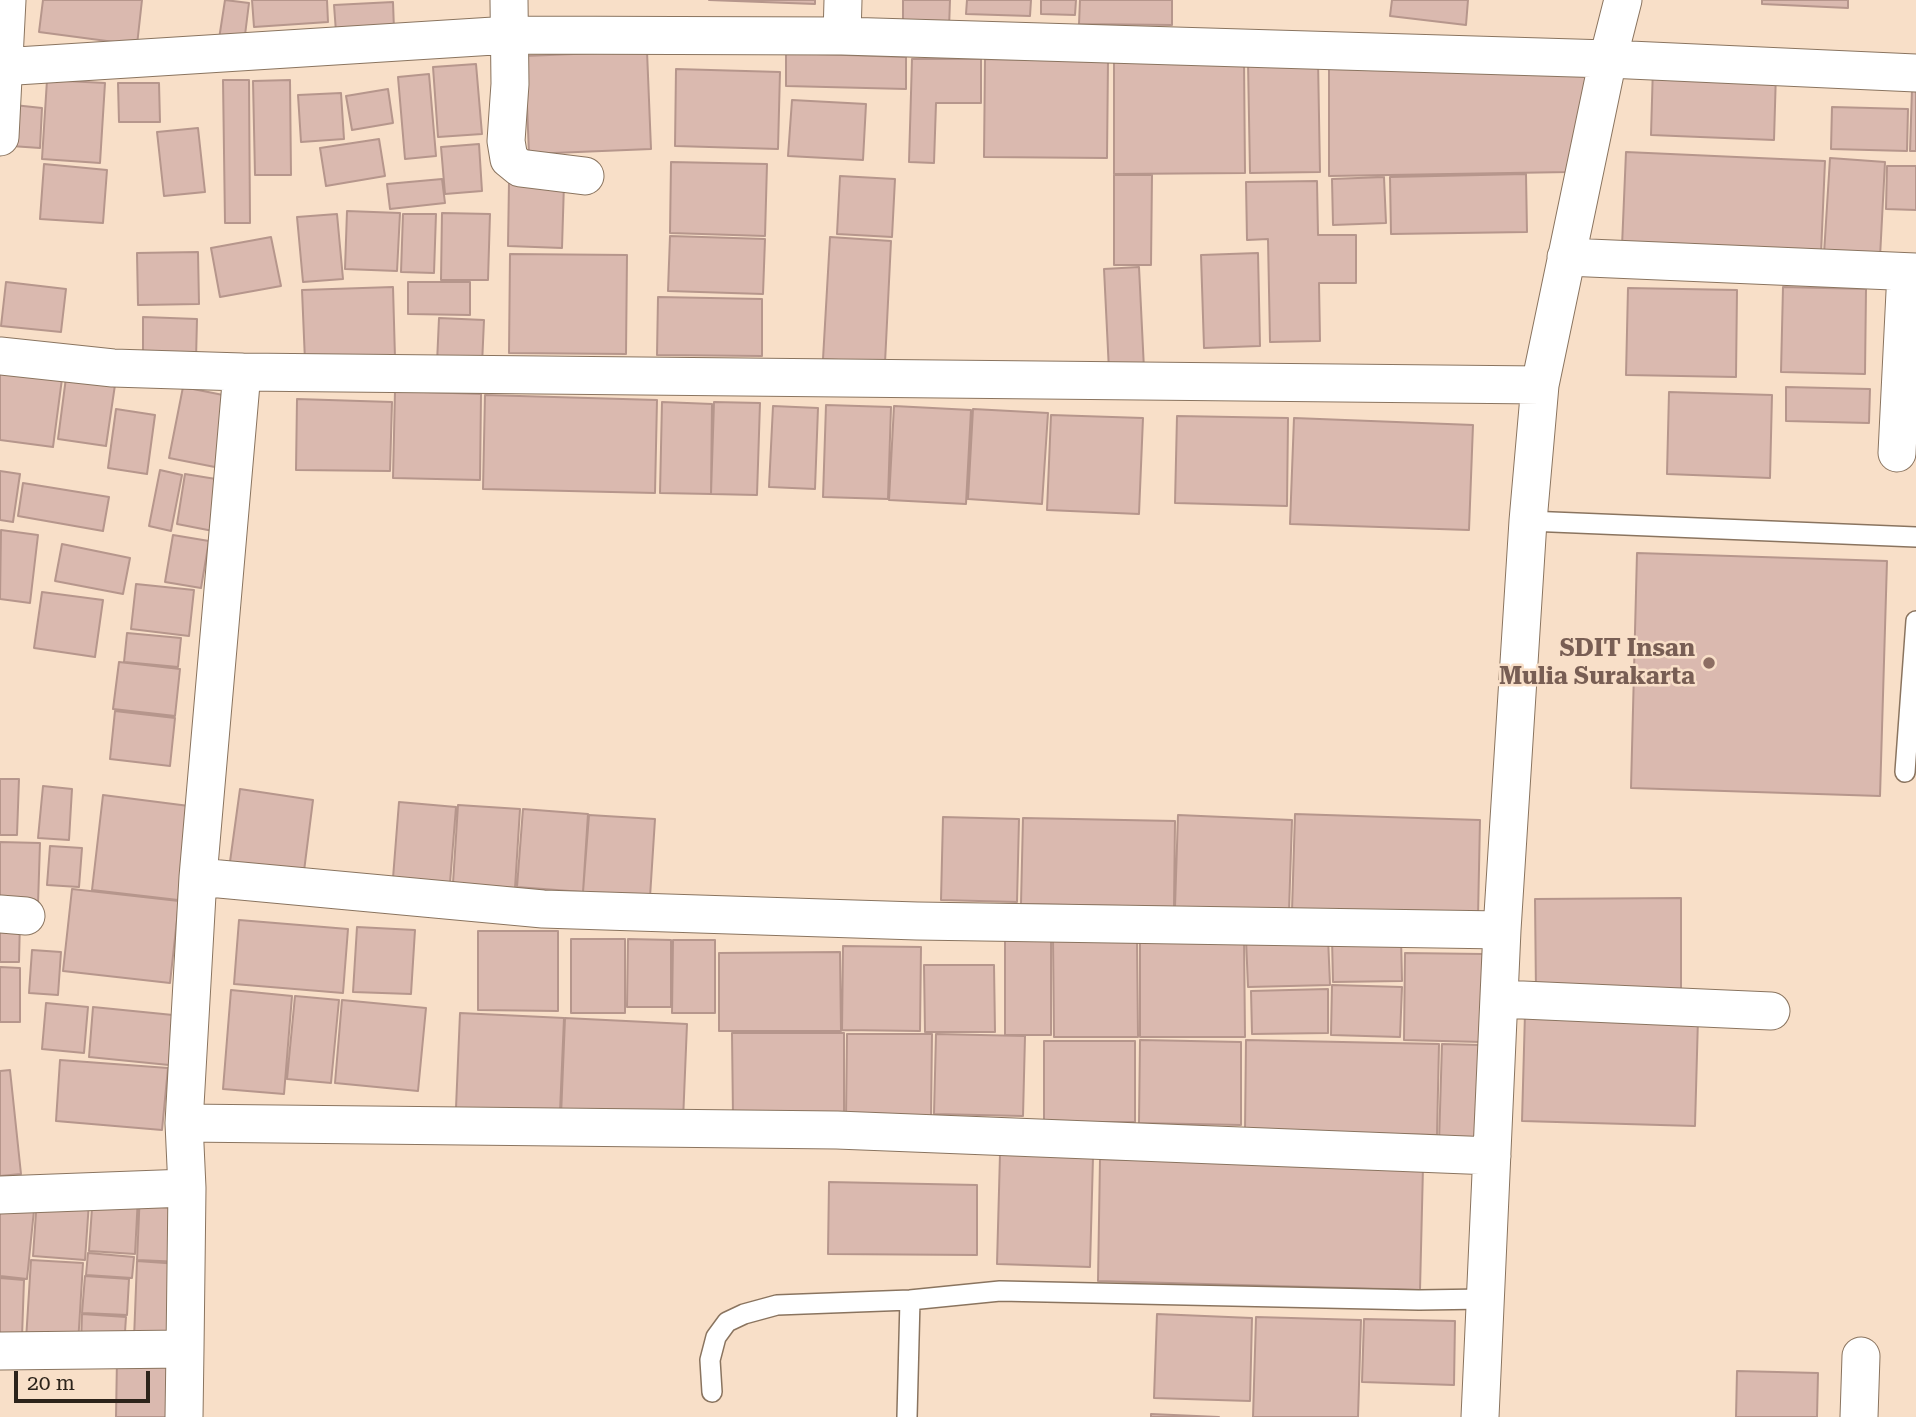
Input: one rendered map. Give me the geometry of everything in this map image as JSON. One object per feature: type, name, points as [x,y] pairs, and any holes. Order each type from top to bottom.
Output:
[{"type":"street","points":[[0,137],[7,0]]},
{"type":"street","points":[[842,36],[843,0]]},
{"type":"street","points":[[1480,1417],[1502,930],[1528,521],[1540,385],[1608,59],[1623,0]]},
{"type":"street","points":[[2,67],[510,17],[842,36],[1608,59],[1916,73]]},
{"type":"street","points":[[510,17],[506,141],[509,159],[520,168],[585,176]]},
{"type":"street","points":[[1566,257],[1911,272],[1898,453]]},
{"type":"street","points":[[0,355],[113,368],[242,372],[1540,385]]},
{"type":"street","points":[[184,1417],[187,1188],[184,1123],[198,877],[242,372]]},
{"type":"street","points":[[198,877],[543,909],[917,921],[1502,930]]},
{"type":"street","points":[[1500,999],[1771,1011]]},
{"type":"street","points":[[184,1123],[837,1130],[1492,1156]]},
{"type":"street","points":[[0,1195],[187,1188]]},
{"type":"street","points":[[0,1351],[185,1349]]},
{"type":"street","points":[[1859,1417],[1861,1356]]},
{"type":"lane","points":[[1528,521],[1916,537]]},
{"type":"lane","points":[[1905,772],[1916,621]]},
{"type":"lane","points":[[712,1392],[710,1360],[716,1336],[727,1322],[744,1314],[777,1306],[910,1300],[1000,1291],[1405,1300],[1486,1299]]},
{"type":"lane","points":[[907,1417],[910,1300]]},
{"type":"building","points":[[43,0],[142,0],[137,45],[39,32]]},
{"type":"building","points":[[225,0],[249,3],[244,43],[219,39]]},
{"type":"building","points":[[252,0],[327,0],[328,22],[254,27]]},
{"type":"building","points":[[709,0],[815,0],[815,4]]},
{"type":"building","points":[[903,0],[950,0],[949,29],[903,28]]},
{"type":"building","points":[[967,0],[1031,0],[1030,16],[966,14]]},
{"type":"building","points":[[1041,0],[1076,0],[1075,15],[1041,14]]},
{"type":"building","points":[[1080,0],[1172,0],[1172,25],[1079,24]]},
{"type":"building","points":[[1392,0],[1468,0],[1466,25],[1390,16]]},
{"type":"building","points":[[1762,0],[1848,0],[1848,8],[1762,4]]},
{"type":"building","points":[[393,2],[394,30],[336,32],[334,5]]},
{"type":"building","points":[[647,51],[651,149],[529,154],[525,56]]},
{"type":"building","points":[[786,53],[906,57],[906,89],[786,86]]},
{"type":"building","points":[[912,59],[981,59],[981,103],[936,103],[934,163],[909,162]]},
{"type":"building","points":[[985,59],[1108,60],[1107,158],[984,157]]},
{"type":"building","points":[[1244,60],[1245,173],[1114,174],[1114,61]]},
{"type":"building","points":[[1318,60],[1320,172],[1250,173],[1248,62]]},
{"type":"building","points":[[1596,61],[1569,172],[1329,176],[1329,63]]},
{"type":"building","points":[[476,64],[482,134],[438,137],[433,67]]},
{"type":"building","points":[[1653,66],[1776,72],[1774,140],[1651,135]]},
{"type":"building","points":[[676,69],[780,72],[778,149],[675,146]]},
{"type":"building","points":[[429,74],[436,156],[405,159],[398,77]]},
{"type":"building","points":[[47,80],[105,83],[100,163],[42,159]]},
{"type":"building","points":[[223,80],[249,80],[250,223],[225,223]]},
{"type":"building","points":[[290,80],[291,175],[255,175],[253,81]]},
{"type":"building","points":[[118,83],[159,83],[160,122],[119,122]]},
{"type":"building","points":[[388,89],[393,123],[352,130],[346,96]]},
{"type":"building","points":[[1912,89],[1916,89],[1916,151],[1910,151]]},
{"type":"building","points":[[341,93],[344,139],[301,142],[298,95]]},
{"type":"building","points":[[792,100],[866,104],[863,160],[788,156]]},
{"type":"building","points":[[14,105],[42,108],[40,148],[11,146]]},
{"type":"building","points":[[1832,107],[1908,109],[1907,151],[1831,149]]},
{"type":"building","points":[[198,128],[205,192],[164,196],[157,132]]},
{"type":"building","points":[[379,139],[385,176],[326,186],[320,148]]},
{"type":"building","points":[[479,144],[482,191],[445,194],[441,147]]},
{"type":"building","points":[[1626,152],[1825,161],[1821,254],[1622,246]]},
{"type":"building","points":[[1830,158],[1885,162],[1880,257],[1824,254]]},
{"type":"building","points":[[671,162],[767,164],[765,236],[670,233]]},
{"type":"building","points":[[44,164],[107,170],[103,223],[40,219]]},
{"type":"building","points":[[1887,166],[1916,166],[1916,210],[1886,209]]},
{"type":"building","points":[[1526,174],[1527,232],[1391,234],[1390,177]]},
{"type":"building","points":[[1114,175],[1152,175],[1151,265],[1114,265]]},
{"type":"building","points":[[840,176],[895,179],[892,237],[837,234]]},
{"type":"building","points":[[1384,177],[1386,223],[1333,225],[1332,179]]},
{"type":"building","points":[[442,179],[445,203],[390,209],[387,184]]},
{"type":"building","points":[[1317,181],[1318,235],[1356,235],[1356,283],[1319,283],[1320,341],[1270,342],[1268,239],[1247,240],[1246,182]]},
{"type":"building","points":[[509,182],[564,183],[562,248],[508,246]]},
{"type":"building","points":[[347,211],[400,213],[397,271],[345,269]]},
{"type":"building","points":[[442,213],[490,214],[488,280],[441,280]]},
{"type":"building","points":[[337,214],[343,279],[303,282],[297,217]]},
{"type":"building","points":[[403,214],[436,214],[434,273],[401,272]]},
{"type":"building","points":[[670,236],[765,239],[763,294],[668,291]]},
{"type":"building","points":[[271,237],[281,286],[220,297],[211,248]]},
{"type":"building","points":[[830,237],[891,241],[885,363],[823,359]]},
{"type":"building","points":[[198,252],[199,304],[138,305],[137,253]]},
{"type":"building","points":[[1258,253],[1260,346],[1204,348],[1201,255]]},
{"type":"building","points":[[510,254],[627,255],[626,354],[509,353]]},
{"type":"building","points":[[1139,267],[1144,369],[1109,371],[1104,269]]},
{"type":"building","points":[[6,282],[66,289],[61,332],[1,326]]},
{"type":"building","points":[[408,282],[470,282],[470,315],[408,314]]},
{"type":"building","points":[[393,287],[395,358],[305,361],[302,290]]},
{"type":"building","points":[[1783,287],[1866,289],[1865,374],[1781,372]]},
{"type":"building","points":[[1628,288],[1737,290],[1736,377],[1626,375]]},
{"type":"building","points":[[658,297],[762,299],[762,356],[657,355]]},
{"type":"building","points":[[143,317],[197,319],[196,360],[143,359]]},
{"type":"building","points":[[439,318],[484,320],[482,365],[437,363]]},
{"type":"building","points":[[0,362],[63,371],[53,447],[0,440]]},
{"type":"building","points":[[67,370],[116,378],[106,446],[58,439]]},
{"type":"building","points":[[183,387],[233,397],[220,468],[169,458]]},
{"type":"building","points":[[1786,387],[1870,389],[1869,423],[1786,421]]},
{"type":"building","points":[[395,391],[481,394],[480,480],[393,478]]},
{"type":"building","points":[[1669,392],[1772,395],[1770,478],[1667,474]]},
{"type":"building","points":[[485,395],[657,400],[655,493],[483,489]]},
{"type":"building","points":[[297,399],[392,402],[390,471],[296,470]]},
{"type":"building","points":[[662,402],[712,404],[711,494],[660,493]]},
{"type":"building","points":[[714,402],[760,403],[757,495],[711,494]]},
{"type":"building","points":[[826,405],[891,407],[888,499],[823,497]]},
{"type":"building","points":[[773,406],[818,408],[815,489],[769,487]]},
{"type":"building","points":[[894,406],[971,410],[966,504],[889,500]]},
{"type":"building","points":[[116,409],[155,415],[147,474],[108,468]]},
{"type":"building","points":[[973,409],[1048,413],[1042,504],[968,499]]},
{"type":"building","points":[[1051,415],[1143,418],[1139,514],[1047,510]]},
{"type":"building","points":[[1177,416],[1288,418],[1287,506],[1175,503]]},
{"type":"building","points":[[1294,418],[1473,425],[1469,530],[1290,524]]},
{"type":"building","points":[[160,470],[182,475],[171,531],[149,526]]},
{"type":"building","points":[[0,471],[20,474],[13,522],[0,520]]},
{"type":"building","points":[[185,474],[222,480],[213,531],[177,524]]},
{"type":"building","points":[[23,483],[109,497],[103,531],[18,516]]},
{"type":"building","points":[[1,530],[38,535],[30,603],[0,599]]},
{"type":"building","points":[[173,535],[209,541],[201,588],[165,582]]},
{"type":"building","points":[[62,544],[130,558],[123,594],[55,581]]},
{"type":"building","points":[[1637,553],[1887,561],[1880,796],[1631,788]]},
{"type":"building","points":[[136,584],[194,590],[189,636],[131,629]]},
{"type":"building","points":[[42,592],[103,600],[95,657],[34,648]]},
{"type":"building","points":[[127,633],[181,638],[178,667],[124,662]]},
{"type":"building","points":[[119,662],[180,669],[175,716],[113,709]]},
{"type":"building","points":[[115,711],[175,718],[170,766],[110,759]]},
{"type":"building","points":[[0,779],[19,779],[17,835],[0,835]]},
{"type":"building","points":[[43,786],[72,789],[69,840],[38,838]]},
{"type":"building","points":[[240,789],[313,800],[303,879],[229,869]]},
{"type":"building","points":[[103,795],[189,806],[178,900],[92,890]]},
{"type":"building","points":[[399,802],[456,807],[450,883],[393,878]]},
{"type":"building","points":[[458,805],[520,809],[515,888],[453,883]]},
{"type":"building","points":[[523,809],[588,814],[583,892],[517,887]]},
{"type":"building","points":[[1295,814],[1480,820],[1478,917],[1292,911]]},
{"type":"building","points":[[589,815],[655,819],[650,897],[583,892]]},
{"type":"building","points":[[1178,815],[1292,820],[1289,911],[1175,907]]},
{"type":"building","points":[[943,817],[1019,819],[1017,902],[941,900]]},
{"type":"building","points":[[1023,818],[1175,821],[1174,907],[1021,904]]},
{"type":"building","points":[[0,842],[40,843],[38,904],[0,903]]},
{"type":"building","points":[[50,846],[82,848],[79,887],[47,885]]},
{"type":"building","points":[[72,889],[179,901],[170,983],[63,971]]},
{"type":"building","points":[[1681,898],[1681,992],[1536,993],[1535,899]]},
{"type":"building","points":[[0,920],[20,920],[19,962],[0,962]]},
{"type":"building","points":[[239,920],[348,929],[343,993],[234,984]]},
{"type":"building","points":[[357,927],[415,930],[411,994],[353,992]]},
{"type":"building","points":[[478,931],[558,931],[558,1011],[478,1010]]},
{"type":"building","points":[[1140,936],[1244,936],[1245,1037],[1140,1037]]},
{"type":"building","points":[[1328,937],[1330,985],[1248,987],[1246,939]]},
{"type":"building","points":[[1401,937],[1402,981],[1333,982],[1332,938]]},
{"type":"building","points":[[1005,938],[1051,939],[1051,1035],[1005,1035]]},
{"type":"building","points":[[571,939],[625,939],[625,1013],[571,1013]]},
{"type":"building","points":[[628,939],[671,940],[671,1007],[627,1007]]},
{"type":"building","points":[[1053,939],[1137,939],[1138,1037],[1054,1037]]},
{"type":"building","points":[[673,940],[715,940],[715,1013],[672,1013]]},
{"type":"building","points":[[843,946],[921,947],[920,1031],[842,1030]]},
{"type":"building","points":[[32,950],[61,952],[58,995],[29,993]]},
{"type":"building","points":[[840,952],[841,1031],[719,1031],[719,953]]},
{"type":"building","points":[[1405,953],[1483,954],[1481,1042],[1404,1040]]},
{"type":"building","points":[[924,965],[994,965],[995,1032],[925,1032]]},
{"type":"building","points":[[0,967],[20,968],[20,1022],[0,1022]]},
{"type":"building","points":[[1332,985],[1402,987],[1400,1037],[1331,1035]]},
{"type":"building","points":[[1328,989],[1328,1033],[1252,1034],[1251,991]]},
{"type":"building","points":[[231,990],[292,996],[284,1094],[223,1089]]},
{"type":"building","points":[[295,996],[339,1000],[331,1083],[287,1079]]},
{"type":"building","points":[[342,1000],[426,1008],[418,1091],[335,1083]]},
{"type":"building","points":[[46,1003],[88,1007],[84,1053],[42,1049]]},
{"type":"building","points":[[93,1007],[173,1015],[169,1065],[89,1057]]},
{"type":"building","points":[[460,1013],[564,1018],[560,1112],[456,1108]]},
{"type":"building","points":[[1525,1013],[1698,1018],[1695,1126],[1522,1121]]},
{"type":"building","points":[[565,1018],[687,1024],[683,1121],[561,1116]]},
{"type":"building","points":[[732,1033],[844,1033],[844,1117],[733,1117]]},
{"type":"building","points":[[847,1034],[932,1034],[931,1118],[846,1118]]},
{"type":"building","points":[[936,1034],[1025,1036],[1023,1116],[934,1114]]},
{"type":"building","points":[[1140,1040],[1241,1042],[1241,1125],[1139,1123]]},
{"type":"building","points":[[1246,1040],[1439,1044],[1437,1135],[1245,1131]]},
{"type":"building","points":[[1044,1041],[1135,1041],[1135,1122],[1044,1122]]},
{"type":"building","points":[[1442,1044],[1481,1045],[1479,1145],[1439,1143]]},
{"type":"building","points":[[60,1060],[168,1068],[162,1130],[56,1121]]},
{"type":"building","points":[[10,1070],[21,1174],[0,1176],[0,1071]]},
{"type":"building","points":[[1000,1154],[1093,1157],[1090,1267],[997,1264]]},
{"type":"building","points":[[1100,1159],[1423,1167],[1420,1290],[1098,1281]]},
{"type":"building","points":[[829,1182],[977,1185],[977,1255],[828,1254]]},
{"type":"building","points":[[140,1192],[185,1194],[182,1262],[137,1260]]},
{"type":"building","points":[[93,1194],[138,1197],[135,1254],[89,1251]]},
{"type":"building","points":[[37,1198],[89,1202],[85,1260],[33,1256]]},
{"type":"building","points":[[0,1207],[34,1210],[27,1279],[0,1276]]},
{"type":"building","points":[[88,1253],[134,1257],[132,1278],[86,1275]]},
{"type":"building","points":[[31,1260],[83,1263],[78,1344],[26,1340]]},
{"type":"building","points":[[137,1261],[179,1264],[176,1341],[134,1339]]},
{"type":"building","points":[[85,1276],[129,1279],[127,1315],[82,1313]]},
{"type":"building","points":[[0,1278],[24,1280],[22,1337],[0,1336]]},
{"type":"building","points":[[82,1314],[126,1317],[124,1347],[81,1344]]},
{"type":"building","points":[[1157,1314],[1252,1318],[1250,1401],[1154,1398]]},
{"type":"building","points":[[1256,1317],[1361,1320],[1358,1417],[1253,1417]]},
{"type":"building","points":[[1364,1319],[1455,1321],[1454,1385],[1362,1382]]},
{"type":"building","points":[[117,1358],[170,1360],[169,1417],[116,1417]]},
{"type":"building","points":[[1737,1371],[1818,1373],[1817,1417],[1736,1417]]},
{"type":"building","points":[[1151,1414],[1219,1417],[1151,1417]]},
{"type":"place","name":"SDIT Insan Mulia Surakarta","points":[[1709,663]]}]
